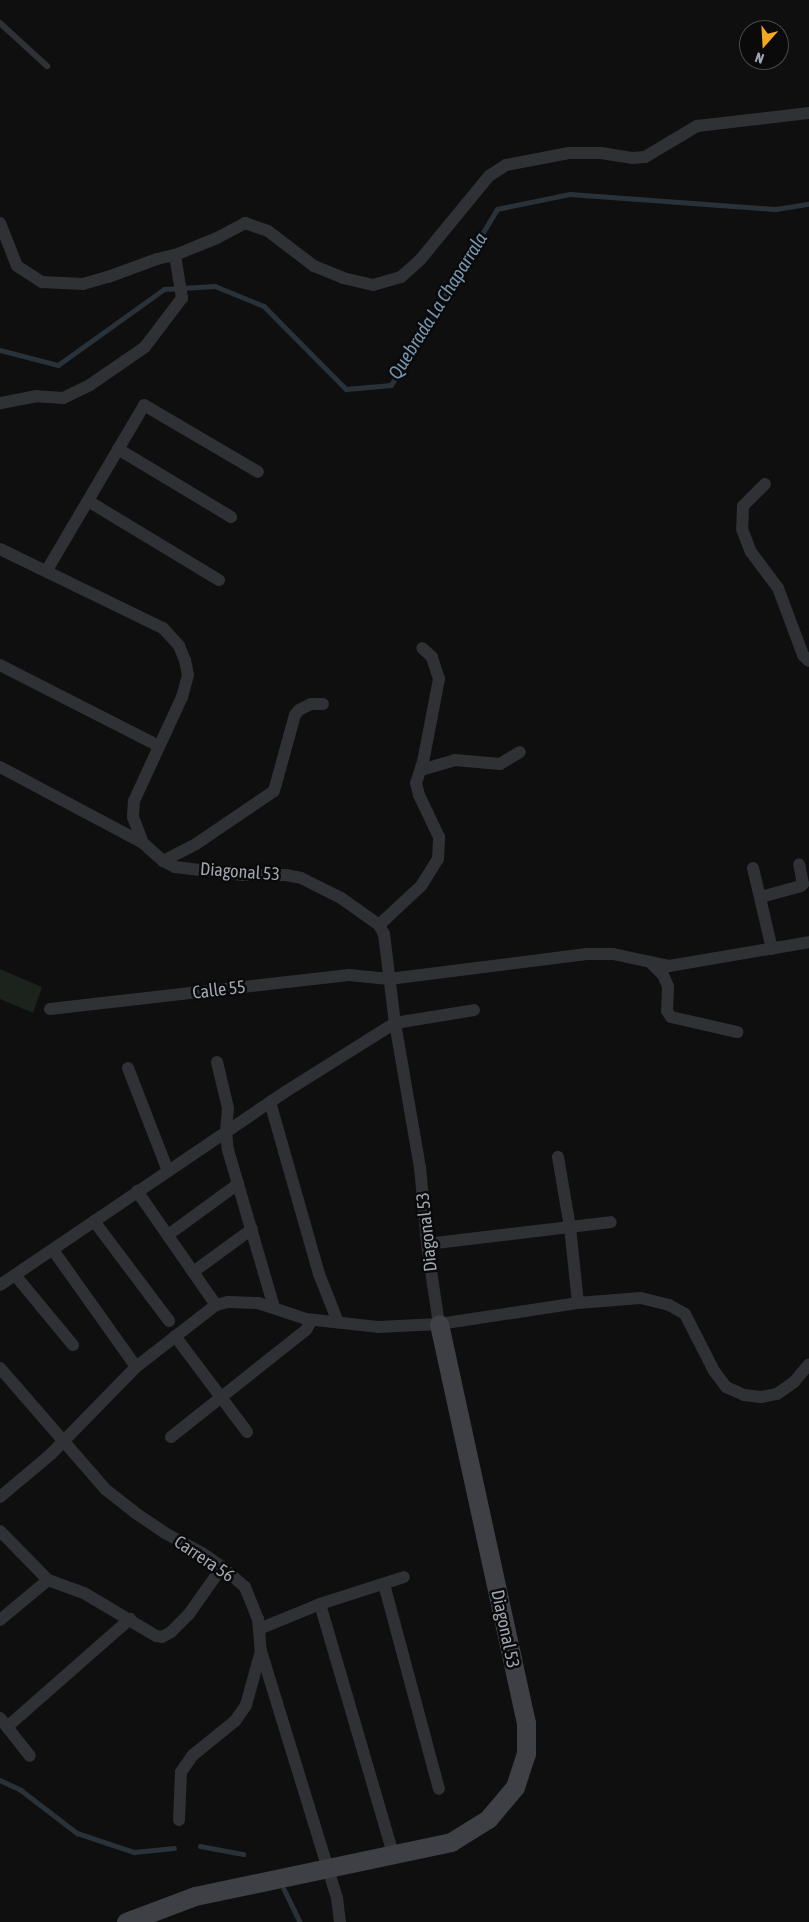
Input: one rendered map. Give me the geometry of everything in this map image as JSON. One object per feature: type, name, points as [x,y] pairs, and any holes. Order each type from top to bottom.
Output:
[{"type":"street","points":[[0,223],[17,266],[42,282],[83,284],[108,278],[157,259],[175,255],[217,238],[245,223],[268,231],[314,266],[343,278],[373,286],[401,277],[420,260],[490,176],[506,165],[569,153],[601,153],[632,158],[645,157],[697,126],[809,113]]},
{"type":"street","points":[[0,403],[37,396],[63,398],[90,385],[145,347],[182,298],[175,255]]},
{"type":"street","points":[[48,570],[144,405],[258,472]]},
{"type":"street","points":[[118,449],[231,517]]},
{"type":"street","points":[[765,484],[743,506],[742,528],[751,552],[778,588],[803,655],[809,661]]},
{"type":"street","points":[[88,501],[219,580]]},
{"type":"street","name":"Diagonal 53","points":[[0,549],[48,570],[163,628],[179,646],[185,660],[188,675],[182,697],[134,801],[133,817],[143,843],[162,861],[175,867],[243,874],[286,875],[300,878],[341,898],[379,925],[384,934],[388,979],[420,1167],[427,1244],[438,1324],[526,1723],[526,1754],[515,1787],[488,1819],[451,1842],[327,1866],[195,1896],[126,1922]]},
{"type":"street","points":[[379,925],[421,886],[438,859],[439,837],[419,795],[416,782],[421,770],[438,679],[432,657],[422,648]]},
{"type":"street","points":[[0,665],[159,746]]},
{"type":"street","points":[[162,861],[196,844],[274,791],[295,714],[311,704],[323,704]]},
{"type":"street","points":[[421,770],[455,760],[500,764],[520,752]]},
{"type":"street","points":[[0,767],[143,843]]},
{"type":"street","points":[[761,897],[801,886],[803,884],[799,864]]},
{"type":"street","points":[[754,868],[772,949]]},
{"type":"street","name":"Calle 55","points":[[50,1009],[349,975],[388,979],[586,954],[613,954],[652,964],[669,966],[809,942]]},
{"type":"street","points":[[652,964],[663,975],[668,986],[667,1011],[671,1017],[737,1032]]},
{"type":"street","points":[[0,1285],[270,1102],[395,1023],[474,1010]]},
{"type":"street","points":[[217,1062],[228,1108],[226,1132],[228,1150],[274,1307]]},
{"type":"street","points":[[128,1068],[168,1171]]},
{"type":"street","points":[[270,1102],[319,1274],[338,1322]]},
{"type":"street","points":[[558,1157],[570,1227],[578,1303]]},
{"type":"street","points":[[168,1235],[238,1184]]},
{"type":"street","points":[[137,1191],[216,1305]]},
{"type":"street","points":[[94,1222],[169,1321]]},
{"type":"street","points":[[427,1244],[611,1222]]},
{"type":"street","points":[[193,1272],[252,1229]]},
{"type":"street","points":[[53,1250],[136,1367]]},
{"type":"street","points":[[15,1275],[73,1346]]},
{"type":"street","points":[[0,1497],[51,1454],[136,1367],[216,1305],[242,1302],[274,1307],[312,1320],[378,1327],[438,1324],[578,1303],[641,1298],[669,1305],[685,1314],[714,1371],[726,1387],[744,1395],[761,1397],[777,1394],[794,1382],[809,1364]]},
{"type":"street","points":[[171,1437],[306,1330],[312,1320]]},
{"type":"street","points":[[175,1336],[247,1432]]},
{"type":"street","name":"Carrera 56","points":[[0,1368],[105,1489],[134,1512],[222,1567],[245,1587],[258,1619],[262,1652],[337,1898],[340,1922]]},
{"type":"street","points":[[0,1531],[48,1580],[84,1593],[156,1636],[162,1637],[171,1632],[189,1614],[222,1567]]},
{"type":"street","points":[[259,1629],[320,1604],[404,1577]]},
{"type":"street","points":[[0,1620],[48,1580]]},
{"type":"street","points":[[384,1584],[439,1789]]},
{"type":"street","points":[[320,1604],[393,1853]]},
{"type":"street","points":[[30,1756],[4,1723],[130,1619]]},
{"type":"street","points":[[179,1820],[181,1772],[193,1755],[235,1721],[246,1705],[262,1652]]},
{"type":"lane","points":[[0,23],[46,66]]},
{"type":"shaded area","points":[[0,969],[42,987],[33,1013],[0,999]]},
{"type":"waterway","name":"Quebrada La Chaparrala","points":[[0,350],[58,365],[164,289],[215,286],[264,306],[346,389],[391,385],[497,209],[570,194],[776,209],[809,204]]},
{"type":"waterway","points":[[0,1780],[21,1790],[77,1833],[134,1852],[174,1848]]},
{"type":"waterway","points":[[200,1846],[243,1854]]},
{"type":"waterway","points":[[284,1889],[300,1922]]}]
